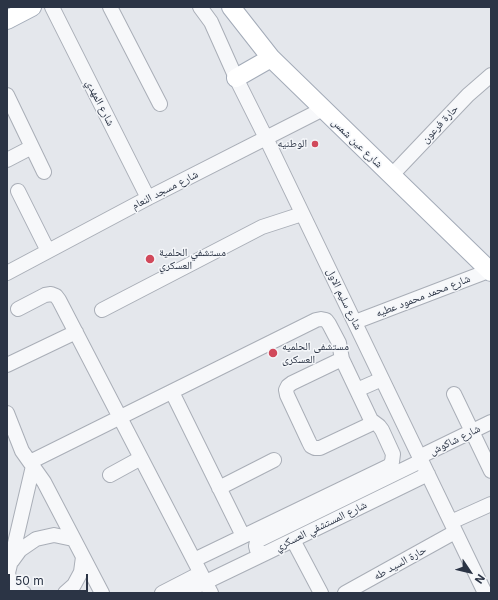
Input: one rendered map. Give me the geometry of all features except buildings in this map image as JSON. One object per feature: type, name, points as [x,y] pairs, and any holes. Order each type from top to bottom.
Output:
[{"type":"main road","points":[[7,20],[32,7]]},
{"type":"main road","name":"شارع عين شمس","points":[[231,7],[271,58],[391,176],[491,271]]},
{"type":"main road","points":[[236,78],[271,58]]},
{"type":"street","name":"شارع المهدي","points":[[52,7],[148,198]]},
{"type":"street","points":[[110,7],[160,104]]},
{"type":"street","name":"شارع سليم الاول","points":[[200,7],[211,22],[236,78],[485,593]]},
{"type":"street","name":"حارة فرعون","points":[[391,176],[468,95],[491,75]]},
{"type":"street","points":[[8,98],[44,172]]},
{"type":"street","name":"شارع مسجد النعام","points":[[7,272],[323,109]]},
{"type":"street","points":[[7,160],[32,147]]},
{"type":"street","points":[[18,191],[48,251]]},
{"type":"street","points":[[102,310],[262,227],[302,214]]},
{"type":"street","name":"شارع محمد محمود عطيه","points":[[355,322],[491,271]]},
{"type":"street","points":[[18,309],[45,295],[51,294],[56,296],[59,300],[205,583]]},
{"type":"street","points":[[24,593],[16,589],[9,582],[8,573],[32,464],[120,418],[316,320],[326,320],[340,343],[342,359],[371,420],[381,428],[393,454],[392,462],[388,466],[194,560]]},
{"type":"street","points":[[7,365],[76,332]]},
{"type":"street","points":[[342,359],[292,383],[286,390],[309,442],[311,446],[320,448],[373,423]]},
{"type":"street","points":[[357,390],[382,379]]},
{"type":"street","points":[[172,392],[242,536]]},
{"type":"street","points":[[454,394],[472,432],[489,462]]},
{"type":"street","points":[[7,413],[22,451],[44,482],[102,593]]},
{"type":"street","name":"شارع شاكوش","points":[[420,459],[491,422]]},
{"type":"street","points":[[110,475],[141,458]]},
{"type":"street","name":"شارع المستشفي العسكري","points":[[420,459],[257,541],[257,550],[264,554],[428,474]]},
{"type":"street","points":[[219,488],[274,460]]},
{"type":"street","name":"حارة السيد طه","points":[[345,593],[491,504]]},
{"type":"street","points":[[10,564],[20,550],[36,539],[54,535],[74,539]]},
{"type":"street","points":[[293,540],[321,593]]},
{"type":"street","points":[[183,593],[264,554]]},
{"type":"street","points":[[65,593],[74,585],[81,572],[83,557]]},
{"type":"street","points":[[162,593],[205,583]]},
{"type":"place","name":"الوطنيه","points":[[315,144]]},
{"type":"place","name":"مستشفي الحلمية العسكري","points":[[150,259]]},
{"type":"place","name":"مستشفى الحلميه العسكرى","points":[[273,353]]}]
